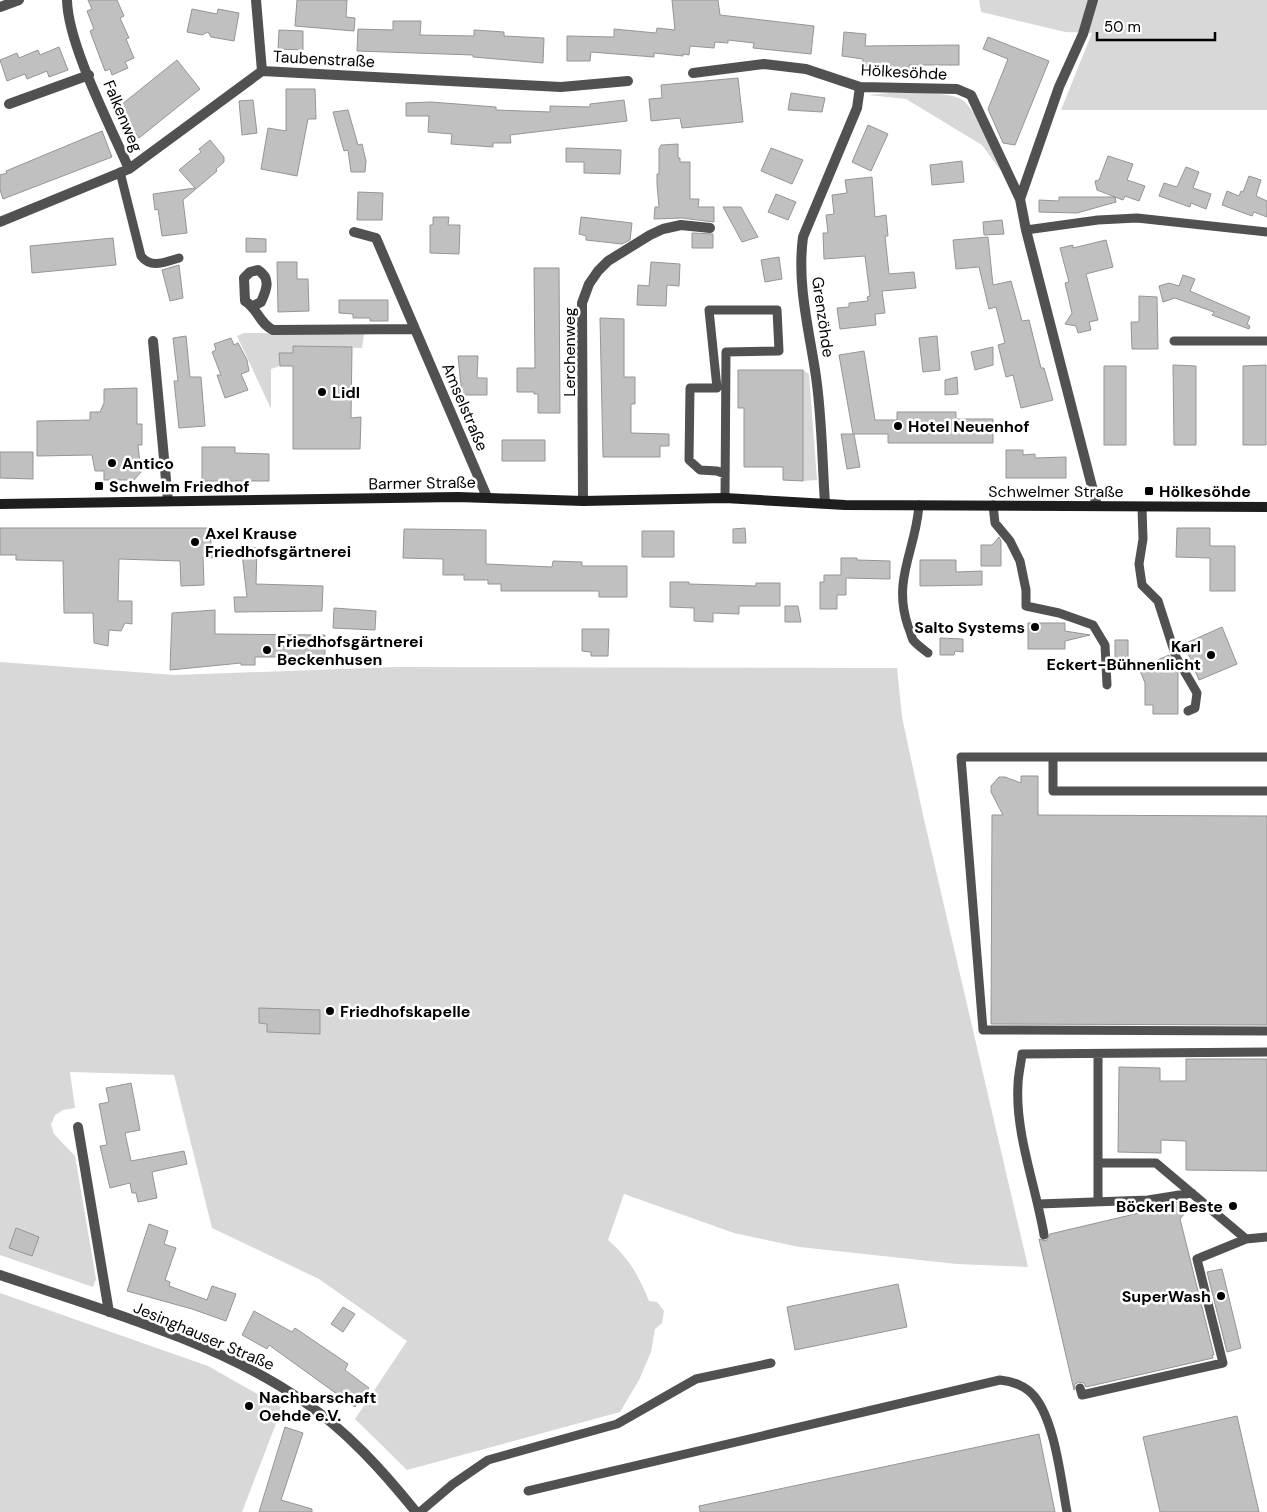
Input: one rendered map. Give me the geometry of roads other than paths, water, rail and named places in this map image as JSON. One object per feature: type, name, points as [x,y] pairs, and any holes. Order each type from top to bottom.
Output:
[{"type":"main road","name":"Barmer Straße","points":[[0,504],[487,497],[583,501],[725,498],[845,505]]},
{"type":"main road","name":"Schwelmer Straße","points":[[845,505],[1267,507]]},
{"type":"street","points":[[0,7],[19,0]]},
{"type":"street","name":"Falkenweg","points":[[67,0],[68,20],[125,170]]},
{"type":"street","points":[[256,0],[262,71]]},
{"type":"street","points":[[1020,199],[1059,87],[1083,34],[1093,0]]},
{"type":"street","name":"Hölkesöhde","points":[[693,73],[764,64],[806,69],[860,87],[957,89],[971,95],[1020,199],[1026,230],[1097,506]]},
{"type":"street","name":"Taubenstraße","points":[[0,222],[125,170],[262,71],[561,87],[628,81]]},
{"type":"street","name":"Falkenweg","points":[[9,104],[89,75]]},
{"type":"street","name":"Grenzöhde","points":[[825,503],[816,371],[802,302],[800,257],[803,237],[856,108],[860,87]]},
{"type":"street","name":"Lerchenweg","points":[[583,501],[582,304],[589,284],[608,261],[650,235],[663,229],[681,225],[710,228]]},
{"type":"street","name":"Amselstraße","points":[[354,232],[376,238],[487,497]]},
{"type":"street","points":[[253,306],[264,326],[273,330],[415,329]]},
{"type":"street","points":[[153,341],[168,501]]},
{"type":"street","name":"Jesinghauser Straße","points":[[78,1127],[109,1312]]},
{"type":"street","name":"Jesinghauser Straße","points":[[0,1275],[109,1312],[189,1342],[264,1376],[303,1401],[348,1438],[390,1479],[416,1512]]},
{"type":"lane","points":[[125,170],[141,256],[146,262],[154,264],[179,258]]},
{"type":"lane","points":[[1026,230],[1098,220],[1137,218],[1267,232]]},
{"type":"lane","points":[[722,389],[726,352],[779,352],[776,310],[709,310],[722,389],[725,498]]},
{"type":"lane","points":[[1174,341],[1267,341]]},
{"type":"lane","points":[[722,389],[690,388],[690,460],[700,470],[725,474]]},
{"type":"lane","points":[[919,505],[918,526],[904,568],[901,593],[904,614],[913,640],[928,653]]},
{"type":"lane","points":[[993,506],[995,523],[1010,541],[1020,561],[1026,590],[1026,606],[1059,613],[1093,625],[1105,645],[1107,685]]},
{"type":"lane","points":[[1142,506],[1144,539],[1139,564],[1142,585],[1158,601],[1176,657],[1197,694],[1195,708],[1188,711]]},
{"type":"lane","points":[[1267,757],[961,757],[983,1030],[1267,1031]]},
{"type":"lane","points":[[1053,757],[1053,791],[1267,791]]},
{"type":"lane","points":[[1044,1235],[1039,1204],[1027,1164],[1021,1124],[1017,1086],[1022,1054],[1267,1052]]},
{"type":"lane","points":[[1098,1054],[1098,1201]]},
{"type":"lane","points":[[1098,1163],[1156,1163],[1246,1239]]},
{"type":"lane","points":[[1039,1204],[1148,1200],[1192,1194]]},
{"type":"lane","points":[[1080,1388],[1082,1395],[1223,1363],[1197,1259],[1246,1239],[1267,1237]]},
{"type":"lane","points":[[420,1512],[453,1484],[488,1460],[617,1424],[696,1379],[771,1363]]},
{"type":"lane","points":[[528,1491],[1000,1380],[1013,1382],[1034,1395],[1048,1419],[1067,1512]]},
{"type":"place","name":"Lidl","points":[[322,392]]},
{"type":"place","name":"Hotel Neuenhof","points":[[898,426]]},
{"type":"place","name":"Antico","points":[[112,463]]},
{"type":"place","name":"Schwelm Friedhof","points":[[99,486]]},
{"type":"place","name":"Hölkesöhde","points":[[1149,491]]},
{"type":"place","name":"Axel Krause Friedhofsgärtnerei","points":[[195,542]]},
{"type":"place","name":"Salto Systems","points":[[1035,627]]},
{"type":"place","name":"Friedhofsgärtnerei Beckenhusen","points":[[267,650]]},
{"type":"place","name":"Karl Eckert-Bühnenlicht","points":[[1211,655]]},
{"type":"place","name":"Friedhofskapelle","points":[[330,1011]]},
{"type":"place","name":"Böckerl Beste","points":[[1233,1206]]},
{"type":"place","name":"SuperWash","points":[[1221,1296]]},
{"type":"place","name":"Nachbarschaft Oehde e.V.","points":[[249,1406]]}]
